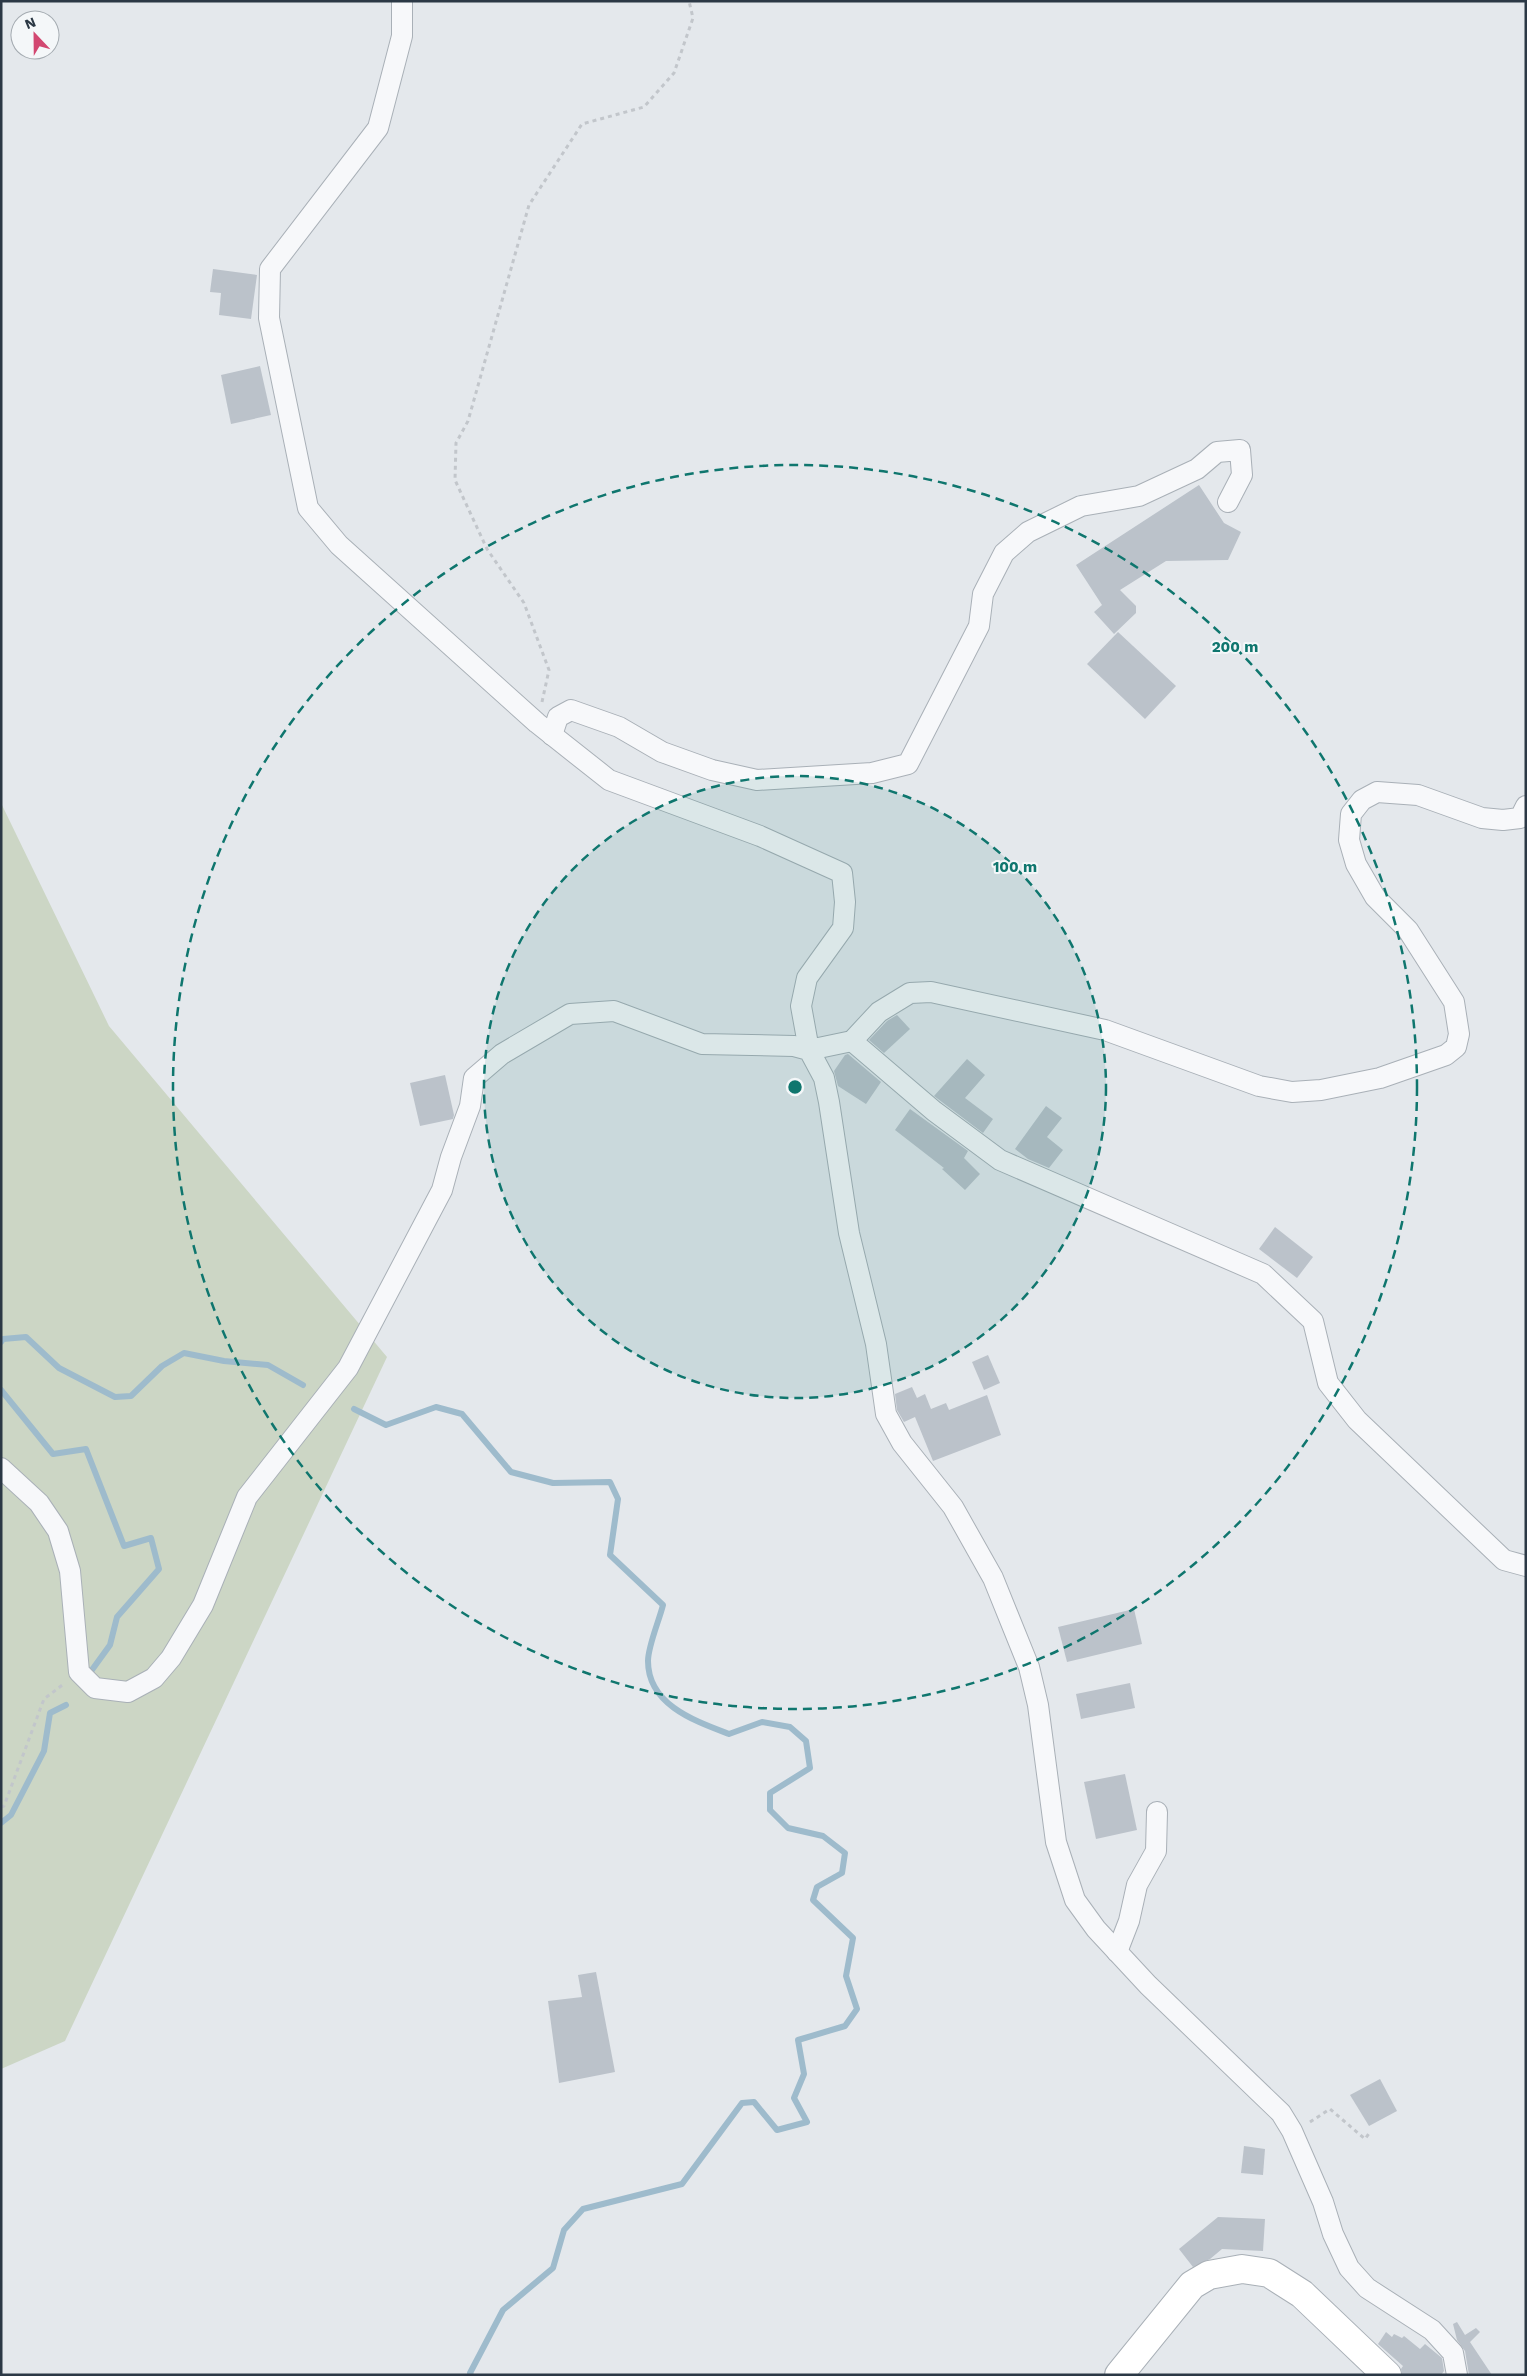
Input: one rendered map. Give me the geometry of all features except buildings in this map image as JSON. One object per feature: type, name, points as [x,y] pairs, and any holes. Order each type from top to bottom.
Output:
[{"type":"street","points":[[402,1],[402,36],[378,128],[270,269],[268,318],[308,508],[339,545],[544,729],[609,780],[760,836],[842,873],[845,902],[843,928],[807,978],[801,1006],[809,1050],[824,1078],[849,1233],[876,1344],[886,1414],[902,1443],[953,1507],[993,1578],[1029,1667],[1036,1695],[1056,1842],[1076,1900],[1096,1930],[1148,1985],[1281,2113],[1292,2131],[1348,2268],[1367,2288],[1432,2330],[1453,2353],[1457,2375]]},
{"type":"street","points":[[544,729],[558,717],[571,710],[618,727],[662,752],[712,770],[757,780],[872,773],[908,764],[979,626],[983,594],[1004,553],[1028,532],[1081,506],[1139,496],[1198,469],[1217,452],[1240,450],[1242,475],[1228,502]]},
{"type":"street","points":[[1,1468],[38,1503],[58,1531],[70,1571],[79,1672],[95,1688],[128,1692],[154,1678],[171,1658],[203,1605],[247,1497],[348,1368],[442,1190],[451,1157],[470,1106],[474,1078],[502,1054],[570,1014],[614,1011],[702,1044],[794,1046],[809,1050],[852,1041],[879,1012],[910,994],[931,992],[1105,1030],[1259,1086],[1292,1092],[1320,1090],[1380,1078],[1446,1055],[1456,1047],[1459,1034],[1454,1002],[1408,930],[1375,897],[1356,864],[1349,840],[1350,814],[1362,800],[1377,792],[1418,795],[1482,818],[1503,820],[1520,818],[1526,806]]},
{"type":"street","points":[[852,1041],[934,1111],[1000,1160],[1263,1274],[1312,1321],[1328,1383],[1357,1420],[1504,1560],[1526,1566]]},
{"type":"street","points":[[1117,1952],[1129,1921],[1137,1885],[1156,1852],[1158,1812]]},
{"type":"street","points":[[1119,2375],[1192,2284],[1209,2275],[1242,2269],[1269,2273],[1302,2294],[1387,2375]]},
{"type":"path","points":[[544,729],[549,670],[524,603],[487,549],[455,480],[456,443],[468,421],[529,205],[582,124],[644,107],[674,73],[693,18],[689,1]]},
{"type":"path","points":[[1,1807],[4,1806],[44,1699],[79,1672]]},
{"type":"path","points":[[1292,2131],[1330,2109],[1365,2139],[1370,2132]]},
{"type":"green space","points":[[1,803],[109,1026],[387,1357],[65,2041],[1,2069]]},
{"type":"waterway","points":[[1,1342],[3,1339],[26,1337],[59,1368],[115,1397],[131,1396],[162,1366],[184,1353],[224,1361],[268,1365],[303,1385]]},
{"type":"waterway","points":[[1,1390],[53,1454],[86,1449],[124,1546],[151,1538],[159,1569],[117,1617],[110,1645],[89,1674]]},
{"type":"waterway","points":[[354,1409],[386,1425],[436,1407],[462,1414],[511,1472],[553,1483],[610,1482],[618,1499],[610,1555],[663,1605],[648,1655],[650,1676],[656,1689],[665,1700],[688,1717],[729,1734],[762,1722],[790,1727],[806,1741],[810,1768],[770,1793],[770,1810],[788,1828],[823,1836],[845,1853],[842,1873],[817,1887],[813,1900],[853,1938],[846,1976],[857,2009],[845,2026],[798,2040],[804,2074],[794,2098],[807,2122],[777,2130],[754,2102],[742,2103],[682,2184],[583,2209],[564,2230],[553,2268],[503,2310],[470,2373],[471,2375]]},
{"type":"waterway","points":[[1,1823],[11,1815],[44,1751],[50,1713],[66,1705]]}]
